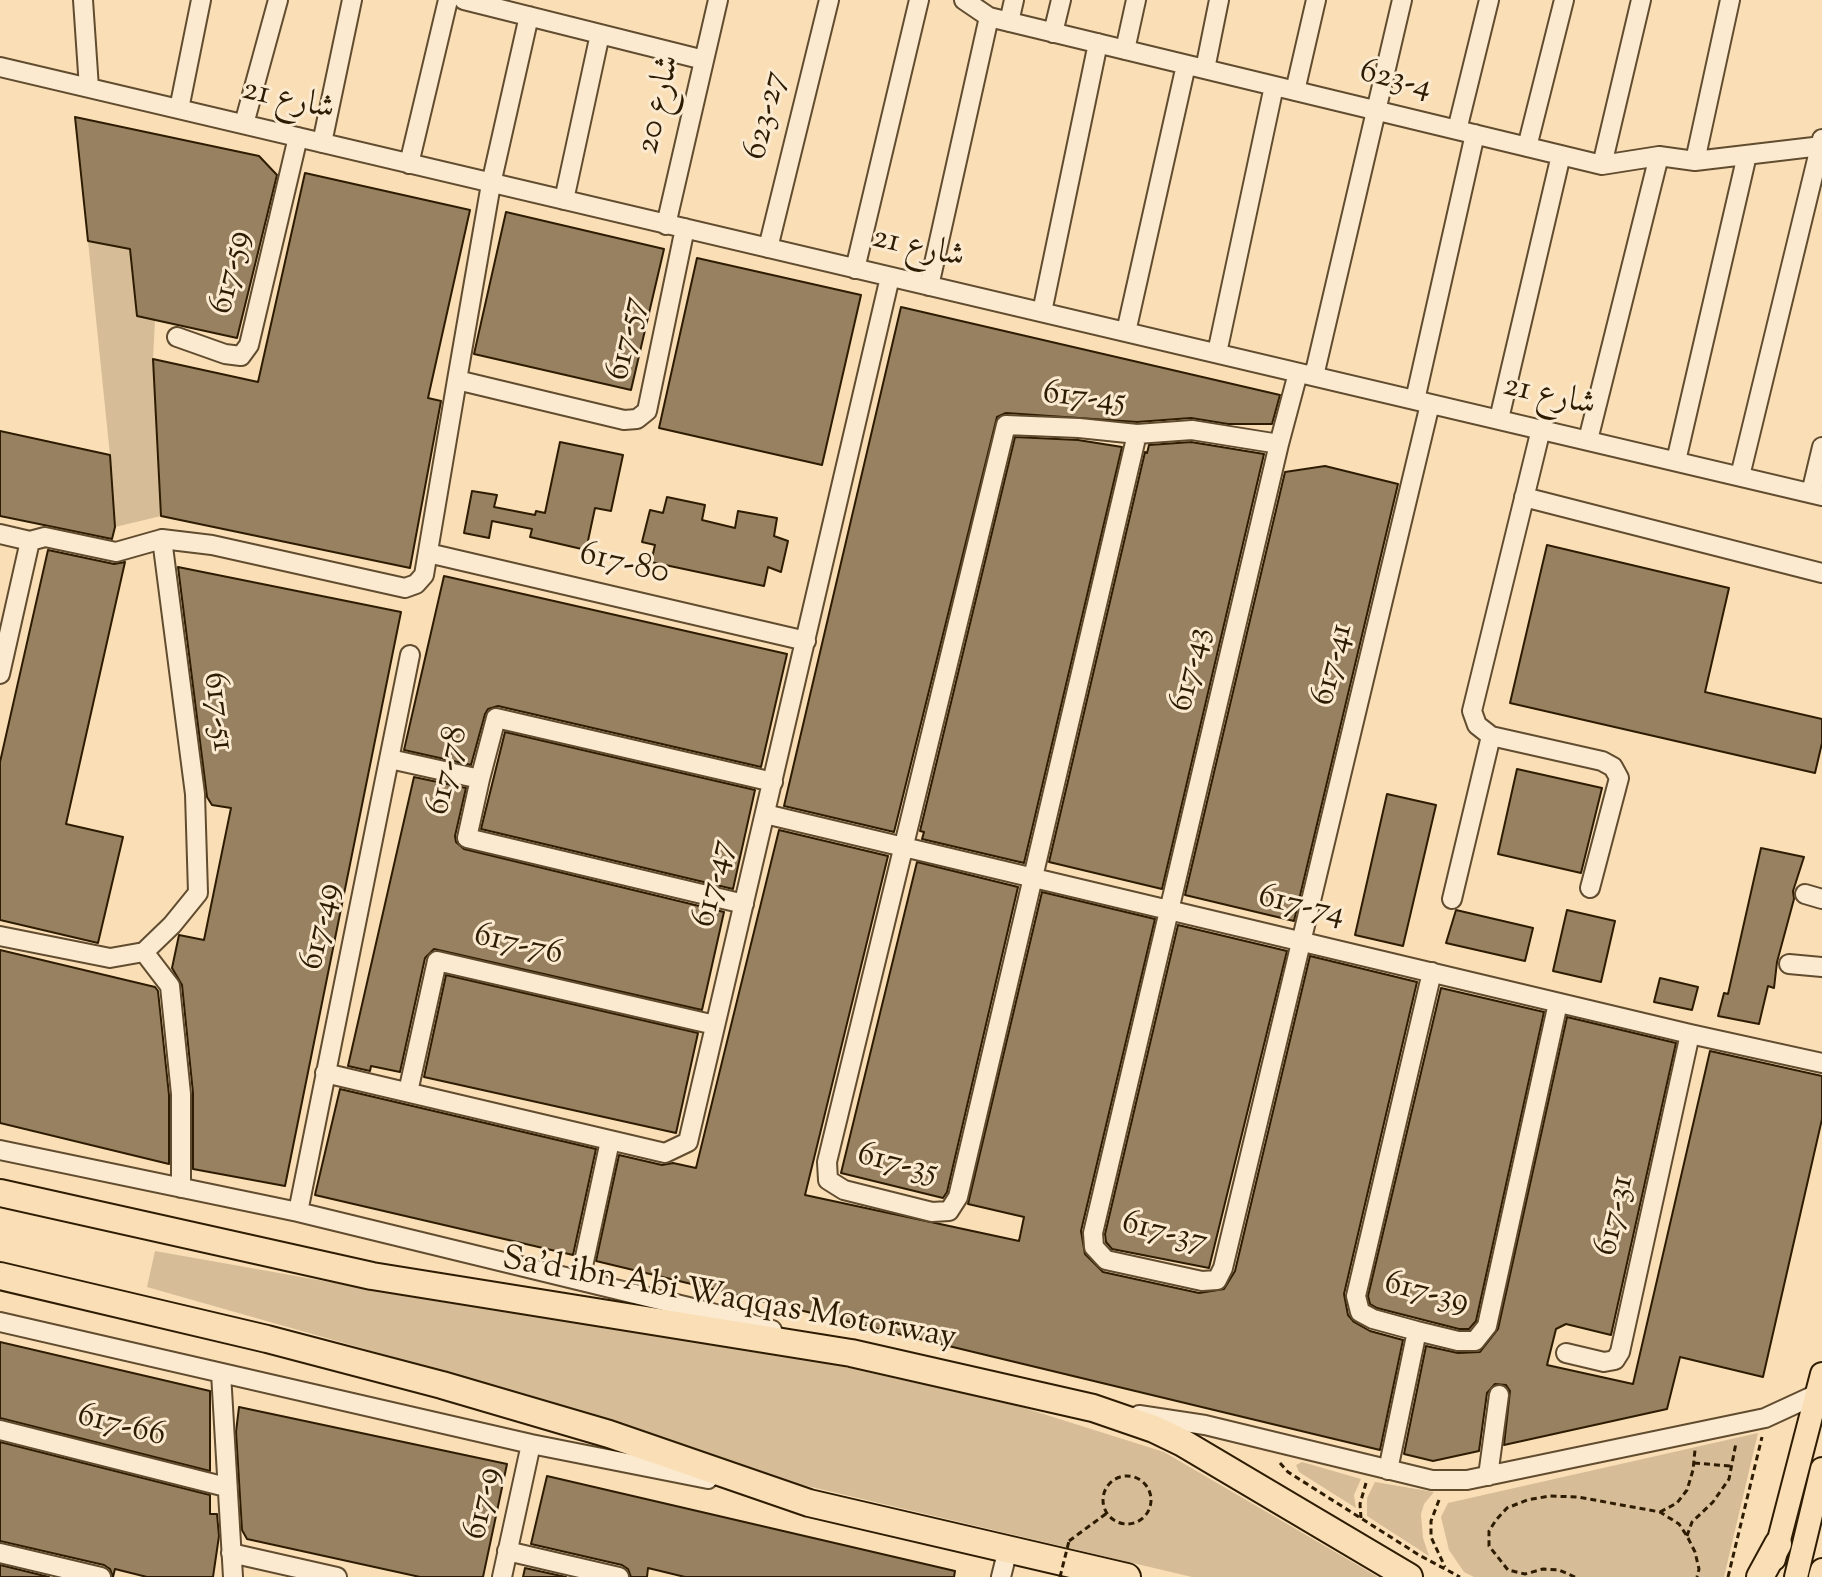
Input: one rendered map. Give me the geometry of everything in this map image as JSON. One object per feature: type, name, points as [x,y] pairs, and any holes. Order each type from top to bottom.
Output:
[{"type":"highway","name":"Sa'd ibn Abi Waqqas Motorway","points":[[0,1193],[372,1276],[851,1353],[1093,1408],[1154,1429],[1183,1443],[1409,1577]]},
{"type":"highway","points":[[0,1276],[267,1339],[473,1393],[609,1434],[809,1503],[1127,1577]]},
{"type":"highway","points":[[1760,1577],[1778,1544]]},
{"type":"main road","points":[[1770,1577],[1819,1384]]},
{"type":"main road","points":[[1796,1577],[1822,1469]]},
{"type":"main road","points":[[1820,1577],[1822,1570]]},
{"type":"street","points":[[83,0],[89,88]]},
{"type":"street","points":[[179,109],[201,0]]},
{"type":"street","points":[[244,124],[278,0]]},
{"type":"street","points":[[322,143],[352,0]]},
{"type":"street","points":[[409,164],[448,0]]},
{"type":"street","points":[[464,0],[500,4],[529,16],[704,60]]},
{"type":"street","name":"شارع 20","points":[[676,226],[704,60],[718,0]]},
{"type":"street","name":"623-27","points":[[768,248],[829,0]]},
{"type":"street","points":[[855,269],[919,0]]},
{"type":"street","name":"623-4","points":[[964,0],[989,17],[1602,165],[1659,156],[1695,161],[1821,144]]},
{"type":"street","points":[[1009,22],[1014,0]]},
{"type":"street","points":[[1053,33],[1061,0]]},
{"type":"street","points":[[1125,50],[1136,0]]},
{"type":"street","points":[[1205,69],[1219,0]]},
{"type":"street","points":[[1295,91],[1316,0]]},
{"type":"street","name":"617-43","points":[[1169,910],[1279,444],[1306,374],[1402,0]]},
{"type":"street","name":"617-41","points":[[1301,941],[1422,402],[1489,0]]},
{"type":"street","points":[[1527,147],[1564,0]]},
{"type":"street","points":[[1602,165],[1641,0]]},
{"type":"street","points":[[1695,161],[1730,0]]},
{"type":"street","points":[[0,534],[30,541],[45,537],[116,552],[162,539],[212,545],[405,588],[416,584],[424,575],[491,184],[529,16]]},
{"type":"street","points":[[929,286],[989,17]]},
{"type":"street","points":[[564,200],[600,34]]},
{"type":"street","points":[[1042,312],[1098,43]]},
{"type":"street","points":[[1126,332],[1186,65]]},
{"type":"street","name":"شارع 21","points":[[0,67],[1816,494]]},
{"type":"street","points":[[1217,353],[1274,86]]},
{"type":"street","name":"617-59","points":[[177,337],[225,354],[241,356],[249,345],[298,137]]},
{"type":"street","points":[[1740,476],[1821,144]]},
{"type":"street","points":[[1499,419],[1561,155]]},
{"type":"street","points":[[1676,461],[1747,155]]},
{"type":"street","points":[[1588,440],[1659,156]]},
{"type":"street","name":"617-57","points":[[457,380],[624,420],[637,419],[647,411],[676,226]]},
{"type":"street","name":"617-47","points":[[325,1073],[665,1153],[688,1142],[890,277]]},
{"type":"street","name":"617-45","points":[[902,846],[1006,425],[1137,434],[1035,879]]},
{"type":"street","points":[[1541,429],[1472,711],[1477,725],[1491,736],[1602,761],[1613,767],[1619,778],[1590,888]]},
{"type":"street","points":[[1137,434],[1192,430],[1279,444]]},
{"type":"street","points":[[1816,494],[1822,447]]},
{"type":"street","points":[[1524,497],[1822,573]]},
{"type":"street","name":"617-51","points":[[144,952],[172,925],[198,893],[195,794],[162,539]]},
{"type":"street","points":[[0,674],[30,541]]},
{"type":"street","name":"617-80","points":[[428,553],[806,641]]},
{"type":"street","name":"617-49","points":[[298,1212],[410,655]]},
{"type":"street","name":"617-78","points":[[744,904],[467,838],[480,779],[496,718],[773,782]]},
{"type":"street","points":[[1452,899],[1491,736]]},
{"type":"street","points":[[390,759],[480,779]]},
{"type":"street","name":"617-74","points":[[765,814],[1822,1063]]},
{"type":"street","name":"617-35","points":[[902,846],[827,1162],[828,1180],[844,1190],[932,1212],[949,1211],[958,1197],[1035,879]]},
{"type":"street","name":"617-37","points":[[1169,910],[1093,1233],[1094,1247],[1106,1260],[1202,1281],[1217,1280],[1223,1268],[1301,941]]},
{"type":"street","points":[[0,936],[110,958],[144,952],[170,986],[181,1094],[181,1188]]},
{"type":"street","name":"617-76","points":[[408,1092],[437,961],[715,1025]]},
{"type":"street","points":[[1789,964],[1822,967]]},
{"type":"street","name":"617-39","points":[[1432,972],[1356,1296],[1360,1312],[1373,1319],[1417,1331],[1458,1341],[1475,1341],[1487,1326],[1558,1003]]},
{"type":"street","name":"617-31","points":[[1566,1353],[1604,1362],[1615,1360],[1620,1352],[1690,1034]]},
{"type":"street","points":[[580,1280],[610,1141]]},
{"type":"street","points":[[0,1150],[298,1212],[705,1311],[851,1353]]},
{"type":"street","points":[[0,1322],[531,1444],[620,1460],[809,1503]]},
{"type":"street","points":[[1388,1470],[1417,1331]]},
{"type":"street","points":[[221,1373],[233,1577]]},
{"type":"street","points":[[1093,1408],[1205,1425],[1432,1480],[1467,1480],[1765,1418],[1819,1384]]},
{"type":"street","points":[[1488,1476],[1499,1395]]},
{"type":"street","name":"617-66","points":[[0,1430],[226,1487]]},
{"type":"street","name":"617-9","points":[[502,1577],[531,1444]]},
{"type":"street","points":[[1001,1577],[1008,1549]]},
{"type":"street","points":[[507,1551],[619,1577]]},
{"type":"street","points":[[0,1553],[101,1577]]},
{"type":"street","points":[[231,1553],[337,1577]]},
{"type":"path","points":[[1687,1536],[1692,1522],[1724,1487],[1731,1466],[1737,1424]]},
{"type":"path","points":[[1660,1512],[1677,1503],[1687,1490],[1694,1463],[1695,1433]]},
{"type":"path","points":[[1279,1458],[1281,1466],[1288,1472],[1460,1577]]},
{"type":"path","points":[[1694,1463],[1731,1466]]},
{"type":"path","points":[[1126,1476],[1138,1479],[1148,1487],[1152,1499],[1149,1511],[1141,1520],[1129,1524],[1116,1522],[1107,1513],[1103,1502],[1106,1489],[1114,1480],[1126,1476]]},
{"type":"path","points":[[1361,1518],[1360,1504],[1368,1480]]},
{"type":"path","points":[[1444,1494],[1431,1521],[1431,1537],[1447,1570]]},
{"type":"path","points":[[1575,1577],[1559,1570],[1543,1569],[1525,1574],[1508,1570],[1496,1559],[1489,1546],[1489,1531],[1507,1508],[1550,1496],[1578,1497],[1660,1512],[1679,1524],[1687,1536],[1695,1552],[1699,1569],[1697,1577]]},
{"type":"path","points":[[1060,1577],[1069,1541],[1107,1513]]},
{"type":"shaded area","points":[[88,241],[130,249],[137,316],[155,320],[153,359],[161,516],[115,527],[110,455]]},
{"type":"shaded area","points":[[155,1251],[448,1303],[817,1361],[1015,1405],[1164,1452],[1378,1577],[1192,1577],[786,1481],[386,1355],[147,1287]]},
{"type":"shaded area","points":[[1758,1433],[1724,1577],[1474,1577],[1464,1572],[1449,1550],[1441,1517],[1448,1503]]},
{"type":"shaded area","points":[[1302,1462],[1361,1479],[1354,1495],[1356,1508],[1299,1472],[1296,1465]]},
{"type":"shaded area","points":[[1375,1482],[1434,1492],[1424,1504],[1421,1514],[1423,1538],[1429,1556],[1367,1516],[1367,1498]]},
{"type":"building","points":[[75,117],[259,156],[277,175],[237,338],[137,316],[130,249],[88,241]]},
{"type":"building","points":[[305,173],[470,210],[428,398],[441,401],[410,568],[161,516],[153,359],[258,382]]},
{"type":"building","points":[[506,212],[664,249],[631,390],[474,354]]},
{"type":"building","points":[[697,258],[861,295],[822,465],[659,428]]},
{"type":"building","points":[[901,307],[1280,395],[1272,424],[1228,424],[1191,418],[1137,422],[1006,413],[997,417],[894,832],[784,806]]},
{"type":"building","points":[[0,431],[110,455],[115,527],[112,539],[0,516]]},
{"type":"building","points":[[1015,437],[1078,440],[1122,447],[1024,863],[922,839],[924,832],[920,831]]},
{"type":"building","points":[[560,442],[623,455],[611,511],[595,508],[586,550],[530,537],[532,529],[492,521],[489,538],[464,533],[472,491],[497,495],[494,507],[535,515],[536,511],[545,513]]},
{"type":"building","points":[[1191,442],[1264,454],[1162,889],[1049,862],[1145,452],[1149,445]]},
{"type":"building","points":[[1325,466],[1398,484],[1294,921],[1185,895],[1285,472]]},
{"type":"building","points":[[667,497],[705,505],[702,520],[735,528],[738,511],[777,518],[774,536],[788,541],[781,572],[768,567],[764,586],[651,562],[655,545],[642,542],[650,510],[663,513]]},
{"type":"building","points":[[1547,545],[1729,588],[1705,692],[1822,719],[1822,743],[1815,773],[1510,703]]},
{"type":"building","points":[[48,550],[114,564],[125,562],[66,824],[123,837],[98,943],[0,920],[0,762]]},
{"type":"building","points":[[178,567],[401,612],[285,1186],[193,1169],[193,1093],[182,985],[172,968],[179,935],[204,940],[231,808],[212,805],[207,797]]},
{"type":"building","points":[[444,576],[787,654],[761,767],[498,706],[488,709],[485,714],[471,765],[404,750]]},
{"type":"building","points":[[505,732],[755,790],[733,889],[481,829]]},
{"type":"building","points":[[1517,769],[1602,788],[1581,873],[1498,854]]},
{"type":"building","points":[[414,777],[466,788],[455,836],[456,842],[464,849],[724,912],[702,1010],[434,949],[425,958],[400,1072],[371,1066],[370,1071],[348,1066]]},
{"type":"building","points":[[1387,794],[1436,805],[1403,946],[1355,935]]},
{"type":"building","points":[[779,830],[888,856],[805,1195],[1019,1241],[1024,1217],[968,1204],[1042,892],[1155,919],[1081,1231],[1085,1254],[1103,1272],[1199,1293],[1224,1289],[1235,1271],[1310,956],[1417,982],[1344,1294],[1348,1315],[1354,1322],[1370,1331],[1403,1340],[1380,1450],[596,1261],[619,1155],[662,1165],[673,1163],[696,1168]]},
{"type":"building","points":[[1761,848],[1804,857],[1793,891],[1794,899],[1777,962],[1774,988],[1768,986],[1759,1024],[1718,1016],[1724,993],[1728,994]]},
{"type":"building","points":[[917,862],[1018,887],[947,1192],[943,1198],[841,1173]]},
{"type":"building","points":[[1456,910],[1533,928],[1525,961],[1446,943]]},
{"type":"building","points":[[1567,910],[1615,921],[1601,982],[1553,971]]},
{"type":"building","points":[[1178,925],[1287,951],[1209,1268],[1112,1249],[1106,1242],[1105,1234]]},
{"type":"building","points":[[0,950],[155,987],[158,991],[169,1095],[169,1164],[0,1123]]},
{"type":"building","points":[[446,975],[698,1033],[676,1133],[424,1077]]},
{"type":"building","points":[[1660,978],[1698,987],[1692,1010],[1654,1002]]},
{"type":"building","points":[[1441,988],[1544,1012],[1476,1321],[1469,1329],[1377,1308],[1370,1304],[1368,1296]]},
{"type":"building","points":[[1567,1017],[1676,1043],[1611,1335],[1566,1324],[1556,1329],[1547,1365],[1633,1384],[1710,1051],[1822,1076],[1822,1119],[1763,1377],[1680,1357],[1667,1409],[1504,1445],[1510,1391],[1506,1385],[1495,1384],[1487,1393],[1479,1451],[1433,1461],[1404,1454],[1426,1346],[1458,1353],[1480,1352],[1498,1329]]},
{"type":"building","points":[[340,1089],[596,1149],[573,1255],[315,1195]]},
{"type":"building","points":[[0,1342],[210,1391],[210,1471],[0,1418]]},
{"type":"building","points":[[239,1407],[507,1464],[483,1577],[420,1577],[247,1539],[242,1530],[236,1432]]},
{"type":"building","points":[[0,1442],[210,1495],[210,1514],[217,1514],[219,1536],[213,1577],[147,1577],[115,1569],[113,1577],[104,1565],[0,1541]]},
{"type":"building","points":[[547,1476],[955,1571],[954,1577],[685,1577],[648,1568],[647,1577],[631,1577],[622,1565],[531,1544]]},
{"type":"building","points":[[0,1565],[49,1577],[0,1577]]},
{"type":"building","points":[[525,1568],[566,1577],[523,1577]]}]
